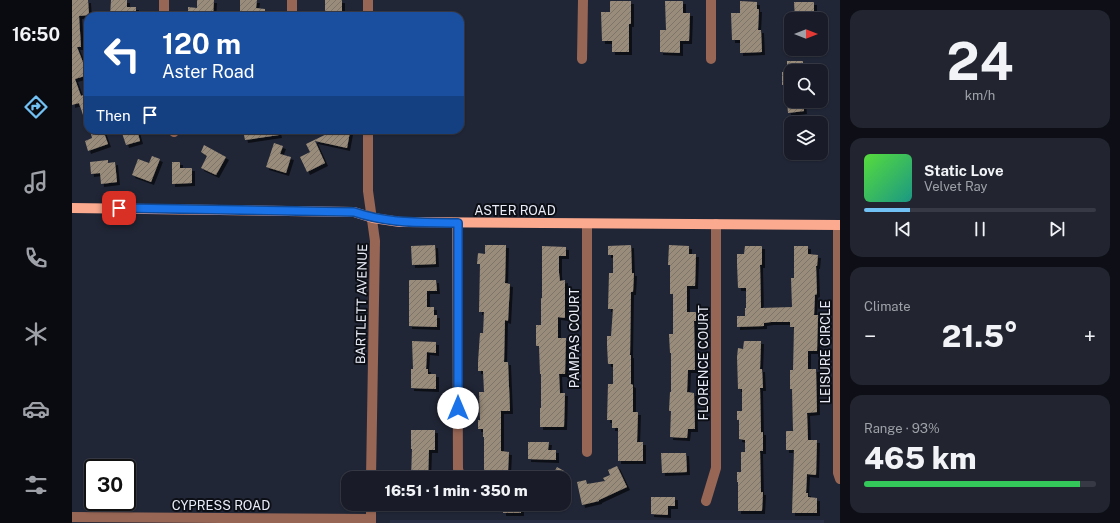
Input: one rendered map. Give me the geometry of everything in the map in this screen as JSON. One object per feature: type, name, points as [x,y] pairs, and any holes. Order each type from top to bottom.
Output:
[{"type":"main road","name":"ASTER ROAD","points":[[72,208],[354,212],[373,218],[400,222],[839,225]]},
{"type":"street","points":[[164,0],[164,12]]},
{"type":"street","points":[[292,0],[292,12]]},
{"type":"street","points":[[368,0],[368,12]]},
{"type":"street","points":[[582,0],[582,59]]},
{"type":"street","points":[[711,0],[711,59]]},
{"type":"street","name":"BARTLETT AVENUE","points":[[368,134],[368,192],[373,218],[375,241],[372,471]]},
{"type":"street","points":[[458,223],[459,471]]},
{"type":"street","name":"PAMPAS COURT","points":[[587,224],[587,452]]},
{"type":"street","name":"FLORENCE COURT","points":[[706,501],[716,468],[716,224]]},
{"type":"street","name":"LEISURE CIRCLE","points":[[839,225],[838,473],[840,479]]},
{"type":"street","name":"CYPRESS ROAD","points":[[72,518],[371,521]]},
{"type":"shaded area","points":[[390,520],[824,520],[824,523],[390,523]]},
{"type":"building","points":[[72,0],[88,0],[89,12],[84,12],[84,16],[79,16],[81,47],[77,47],[84,65],[84,76],[75,79],[81,96],[84,95],[84,118],[79,103],[72,105]]},
{"type":"building","points":[[111,0],[127,0],[127,7],[136,7],[136,12],[110,12]]},
{"type":"building","points":[[197,0],[214,0],[213,12],[188,12],[188,7],[197,8]]},
{"type":"building","points":[[240,0],[257,0],[256,8],[265,9],[265,12],[240,12]]},
{"type":"building","points":[[325,0],[342,0],[342,12],[325,12]]},
{"type":"building","points":[[610,1],[631,1],[629,52],[612,52],[612,41],[602,41],[601,12],[610,12]]},
{"type":"building","points":[[665,1],[683,1],[683,13],[690,13],[689,41],[680,41],[680,53],[660,52],[660,30],[666,30]]},
{"type":"building","points":[[740,1],[757,2],[757,9],[759,9],[758,30],[761,30],[762,52],[740,53],[740,40],[732,40],[731,13],[740,13]]},
{"type":"building","points":[[794,2],[814,2],[814,12],[795,12]]},
{"type":"building","points":[[787,61],[803,61],[803,64],[787,64]]},
{"type":"building","points":[[782,72],[784,72],[784,85],[782,85]]},
{"type":"building","points":[[788,108],[804,108],[804,111],[788,113]]},
{"type":"building","points":[[91,134],[104,134],[108,144],[88,151],[85,141],[92,138]]},
{"type":"building","points":[[122,134],[138,134],[140,141],[126,145]]},
{"type":"building","points":[[244,134],[279,135],[245,140]]},
{"type":"building","points":[[327,134],[350,134],[347,148],[315,141],[325,163],[307,172],[300,157],[310,152],[306,144]]},
{"type":"building","points":[[274,143],[283,146],[280,154],[291,157],[286,173],[266,167]]},
{"type":"building","points":[[204,145],[226,157],[216,175],[201,168],[207,156],[201,152]]},
{"type":"building","points":[[152,156],[160,159],[151,182],[132,175],[138,159],[149,163]]},
{"type":"building","points":[[108,160],[108,163],[115,162],[117,182],[101,184],[100,173],[91,174],[90,162]]},
{"type":"building","points":[[172,162],[180,162],[180,168],[192,168],[192,183],[172,184]]},
{"type":"building","points":[[435,245],[436,264],[412,265],[411,246]]},
{"type":"building","points":[[485,245],[506,245],[505,283],[510,284],[508,321],[505,320],[504,362],[508,362],[510,411],[501,411],[501,451],[509,452],[508,471],[484,470],[483,429],[478,429],[478,420],[480,420],[479,392],[484,392],[483,371],[478,371],[478,362],[480,333],[483,333],[484,312],[479,312],[480,264],[477,264],[478,253],[485,254]]},
{"type":"building","points":[[631,245],[632,273],[634,273],[633,292],[631,292],[631,384],[633,385],[633,412],[638,412],[637,442],[643,442],[643,461],[618,461],[618,428],[612,428],[612,420],[607,420],[608,384],[613,384],[613,364],[608,364],[607,336],[611,336],[613,309],[608,309],[609,273],[613,273],[613,255],[608,255],[608,246]]},
{"type":"building","points":[[669,245],[689,246],[689,254],[696,254],[695,286],[687,286],[687,312],[696,312],[696,321],[694,321],[695,370],[688,370],[687,392],[694,393],[695,429],[688,429],[687,438],[670,437],[671,411],[669,411],[671,392],[671,353],[669,334],[673,334],[673,294],[670,294],[670,265],[668,265]]},
{"type":"building","points":[[542,246],[566,247],[566,256],[559,256],[560,281],[565,280],[565,318],[558,317],[558,338],[566,338],[565,374],[559,374],[560,393],[565,393],[564,427],[540,427],[541,374],[539,346],[536,346],[536,325],[541,325]]},
{"type":"building","points":[[745,246],[762,246],[762,265],[760,265],[761,308],[792,307],[791,278],[794,278],[794,246],[808,246],[808,254],[818,255],[816,266],[817,294],[815,295],[814,315],[818,315],[817,351],[808,351],[808,369],[816,369],[817,412],[807,413],[808,440],[817,440],[816,475],[807,474],[806,493],[808,493],[808,497],[817,498],[817,513],[792,513],[794,450],[786,450],[786,431],[793,431],[790,370],[793,370],[794,327],[790,327],[790,322],[771,322],[764,323],[764,326],[737,327],[737,316],[745,316],[746,288],[738,288],[737,254],[744,254]]},
{"type":"building","points":[[409,280],[436,280],[437,291],[427,291],[427,307],[434,307],[434,315],[437,315],[437,327],[409,326]]},
{"type":"building","points":[[412,341],[436,342],[436,353],[427,352],[426,369],[428,369],[428,374],[436,374],[436,389],[411,388],[411,369],[413,369]]},
{"type":"building","points":[[744,341],[761,341],[760,369],[762,369],[763,388],[760,388],[761,432],[763,432],[763,451],[760,451],[761,492],[763,492],[762,511],[738,511],[737,472],[741,472],[741,452],[745,452],[745,440],[739,439],[739,420],[737,420],[737,411],[742,411],[742,389],[738,389],[737,357],[738,348],[743,349]]},
{"type":"building","points":[[411,430],[435,430],[435,450],[429,450],[428,471],[411,471]]},
{"type":"building","points":[[528,442],[549,442],[548,450],[556,450],[556,460],[528,459]]},
{"type":"building","points":[[661,453],[686,453],[687,472],[662,473]]},
{"type":"building","points":[[617,466],[627,487],[599,501],[582,505],[577,482],[586,480],[587,484],[605,481],[603,478],[610,475],[608,470]]},
{"type":"building","points":[[557,467],[564,471],[555,471]]},
{"type":"building","points":[[651,497],[675,497],[675,506],[668,506],[668,515],[651,514]]},
{"type":"building","points":[[503,511],[521,511],[521,513],[503,513]]},
{"type":"route","points":[[119,208],[354,212],[373,218],[400,222],[458,223],[458,408]]}]
